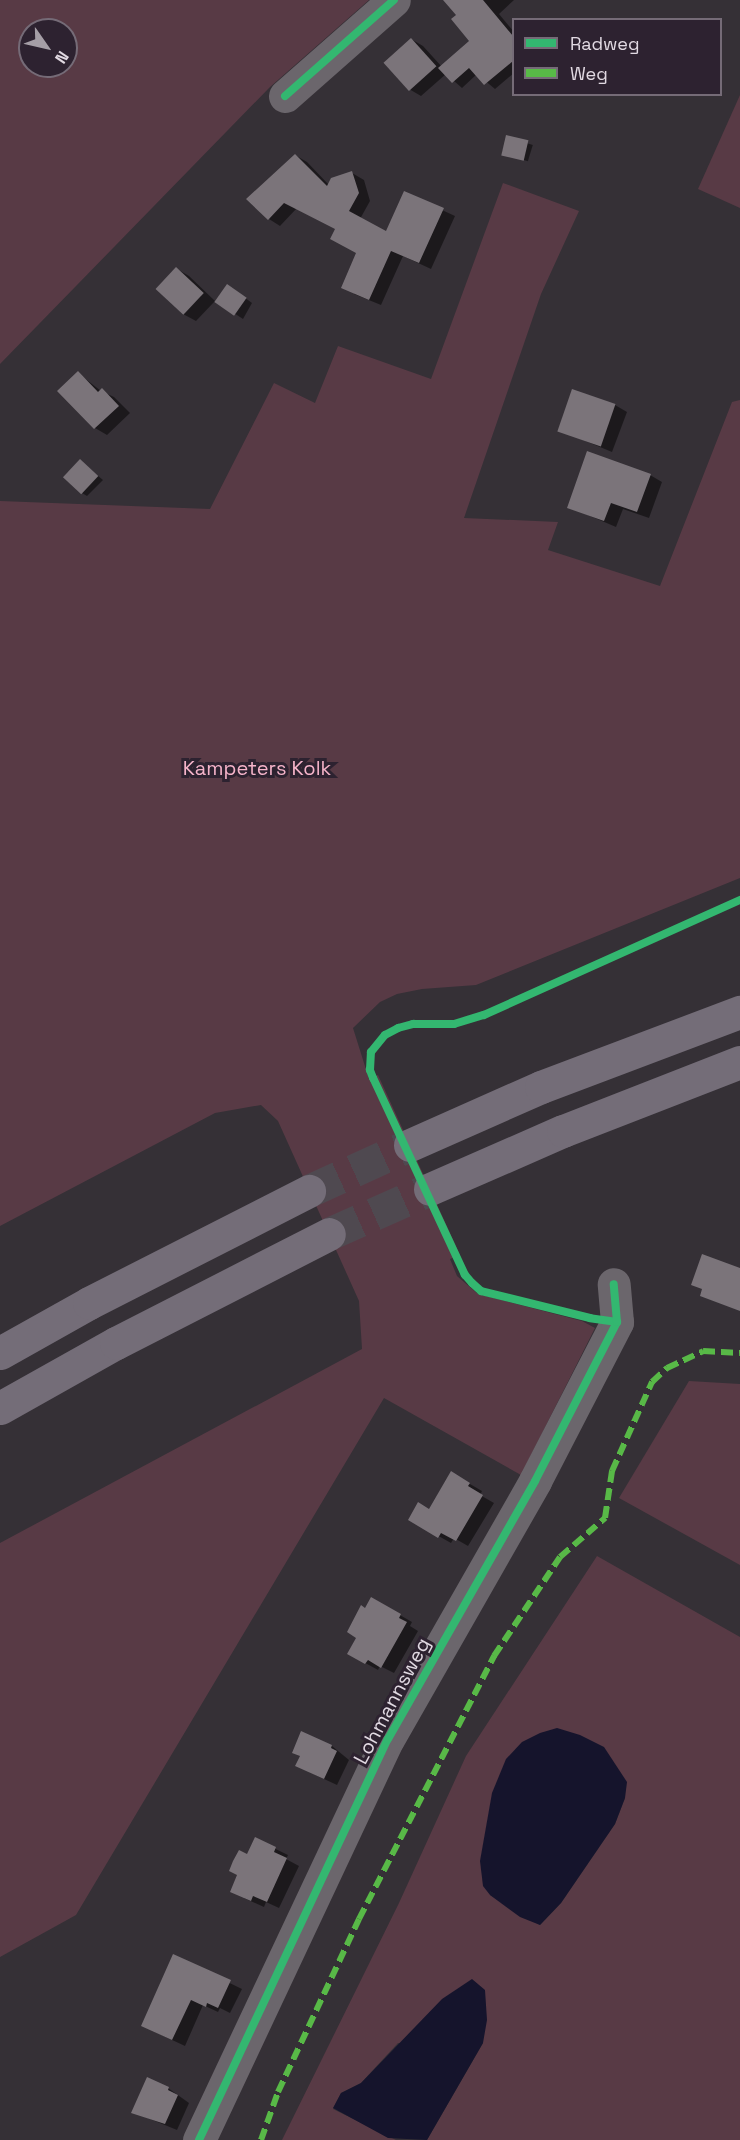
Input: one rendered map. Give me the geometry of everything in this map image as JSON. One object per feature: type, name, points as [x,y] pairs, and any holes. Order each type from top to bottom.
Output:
[{"type":"highway","points":[[410,1145],[541,1087],[740,1012]]},
{"type":"highway","points":[[430,1190],[562,1131],[740,1062]]},
{"type":"highway","points":[[0,1353],[88,1303],[309,1191]]},
{"type":"highway","points":[[0,1408],[116,1343],[329,1234]]},
{"type":"street","points":[[285,96],[394,0]]},
{"type":"street","name":"Lohmannsweg","points":[[199,2140],[388,1739],[535,1481],[617,1322],[614,1284]]},
{"type":"green space","points":[[0,0],[369,0],[270,87],[0,364]]},
{"type":"green space","points":[[740,95],[740,208],[698,189]]},
{"type":"green space","name":"Kampeters Kolk","points":[[503,183],[579,211],[541,294],[464,518],[558,522],[548,550],[660,586],[732,402],[740,400],[740,878],[476,985],[422,989],[397,994],[380,1002],[353,1028],[369,1079],[378,1075],[460,1255],[450,1259],[457,1276],[478,1294],[582,1321],[595,1328],[521,1475],[384,1398],[76,1915],[0,1957],[0,1543],[362,1349],[359,1301],[278,1121],[261,1105],[215,1113],[0,1226],[0,501],[210,509],[274,383],[315,403],[338,346],[431,379]]},
{"type":"green space","points":[[689,1381],[740,1384],[740,1565],[619,1498]]},
{"type":"green space","points":[[597,1556],[740,1637],[740,2140],[427,2140],[483,2043],[398,2043],[361,2083],[341,2093],[333,2109],[396,2140],[282,2140],[399,1903],[466,1756]],"holes":[[[625,1798],[615,1824],[561,1903],[540,1925],[490,1895]]]},
{"type":"shaded area","points":[[557,1728],[580,1735],[604,1747],[627,1782],[625,1798],[615,1824],[561,1903],[540,1925],[520,1917],[490,1895],[483,1886],[480,1861],[492,1793],[506,1759],[522,1742]]},
{"type":"shaded area","points":[[472,1979],[485,1990],[487,2020],[483,2043],[427,2140],[388,2138],[333,2108],[341,2093],[361,2083],[442,1999]]},
{"type":"building","points":[[443,0],[483,0],[512,35],[512,62],[484,85],[469,68],[452,83],[438,68],[469,41],[451,19],[456,15]]},
{"type":"building","points":[[411,38],[436,66],[409,91],[384,63]]},
{"type":"building","points":[[506,135],[528,140],[524,161],[501,155]]},
{"type":"building","points":[[295,154],[327,186],[331,178],[352,171],[359,193],[349,211],[386,231],[404,191],[444,208],[419,263],[391,251],[369,300],[341,288],[356,253],[330,239],[335,229],[284,203],[268,220],[246,199]]},
{"type":"building","points":[[176,267],[204,293],[183,315],[156,289]]},
{"type":"building","points":[[227,284],[247,298],[234,316],[214,302]]},
{"type":"building","points":[[78,371],[98,392],[102,388],[119,406],[94,429],[57,391]]},
{"type":"building","points":[[572,389],[615,404],[601,447],[557,432]]},
{"type":"building","points":[[587,451],[651,474],[637,512],[611,503],[604,521],[567,508]]},
{"type":"building","points":[[80,459],[98,476],[81,494],[63,477]]},
{"type":"building","points":[[702,1254],[740,1268],[740,1311],[700,1296],[702,1289],[691,1285]]},
{"type":"building","points":[[451,1471],[483,1495],[456,1541],[441,1533],[438,1538],[408,1520],[418,1502],[429,1509]]},
{"type":"building","points":[[371,1597],[401,1614],[399,1618],[407,1622],[381,1668],[368,1660],[365,1664],[347,1654],[356,1638],[347,1632],[361,1605],[365,1608]]},
{"type":"building","points":[[301,1731],[332,1745],[331,1748],[337,1751],[324,1779],[295,1766],[300,1756],[292,1753]]},
{"type":"building","points":[[255,1837],[276,1847],[274,1852],[287,1858],[267,1902],[253,1896],[251,1901],[230,1892],[237,1875],[229,1871],[233,1861],[239,1850],[247,1854]]},
{"type":"building","points":[[173,1954],[231,1980],[218,2008],[207,2003],[206,2007],[191,2000],[172,2040],[141,2026]]},
{"type":"building","points":[[147,2077],[169,2087],[168,2090],[178,2095],[165,2124],[131,2113]]},
{"type":"tunnel","points":[[309,1191],[410,1145]]},
{"type":"tunnel","points":[[329,1234],[430,1189]]},
{"type":"marked path","points":[[261,2140],[278,2092],[359,1919],[494,1656],[560,1557],[605,1518],[612,1471],[652,1382],[667,1368],[703,1351],[740,1353]]},
{"type":"cycle path","points":[[285,96],[394,0]]},
{"type":"cycle path","points":[[617,1322],[590,1318],[481,1291],[472,1283],[465,1275],[373,1078],[370,1070],[371,1052],[385,1035],[398,1028],[413,1024],[454,1024],[484,1015],[740,900]]},
{"type":"cycle path","points":[[199,2140],[388,1739],[535,1481],[617,1322],[614,1284]]}]
